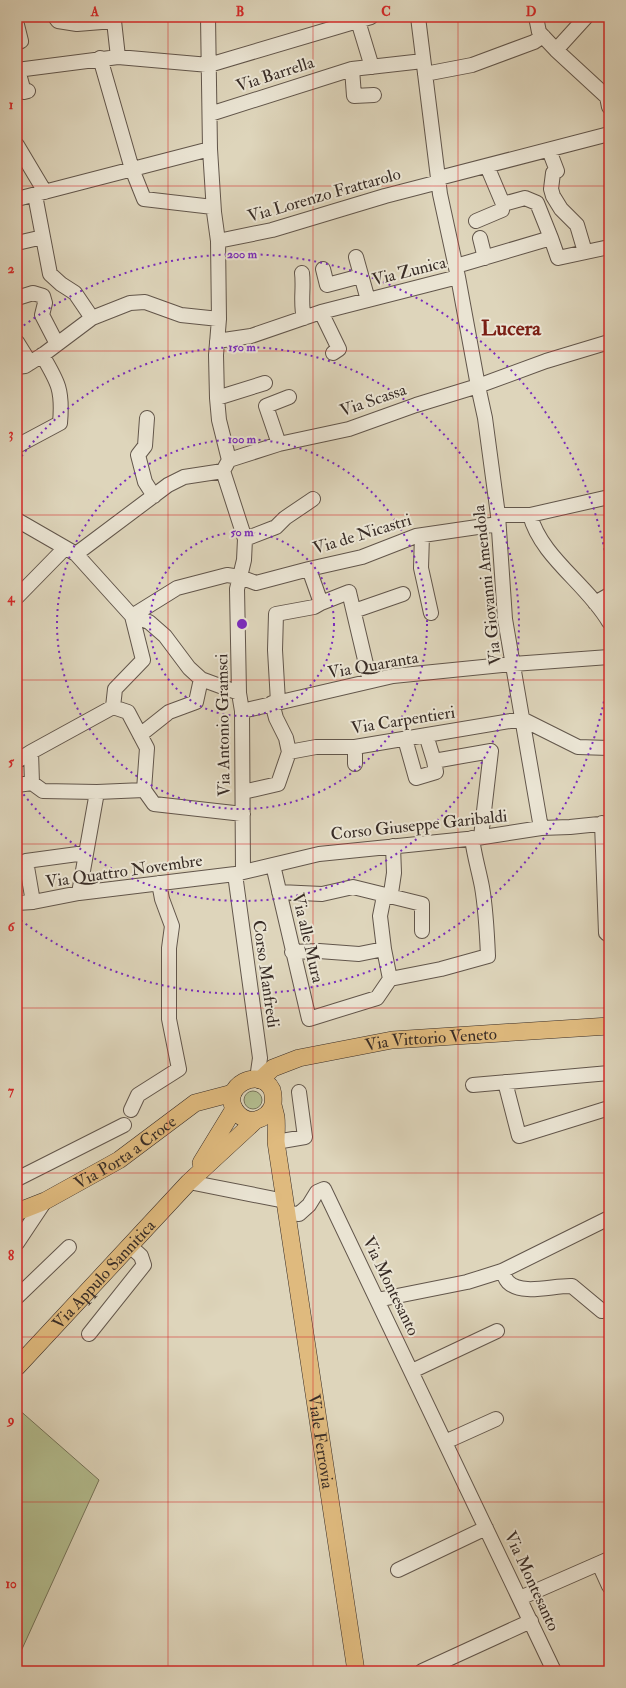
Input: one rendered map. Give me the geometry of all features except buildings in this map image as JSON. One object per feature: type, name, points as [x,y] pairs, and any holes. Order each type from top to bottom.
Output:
[{"type":"main road","name":"Via Vittorio Veneto","points":[[258,1079],[273,1068],[299,1058],[392,1040],[609,1026]]},
{"type":"main road","points":[[251,1079],[258,1079],[267,1084],[272,1090],[274,1097],[273,1105],[267,1116],[255,1121],[246,1120],[239,1116],[234,1101],[240,1083],[251,1079]]},
{"type":"main road","name":"Via Appulo Sannitica","points":[[189,1182],[234,1101]]},
{"type":"main road","name":"Via Porta a Croce","points":[[17,1212],[45,1201],[119,1160],[195,1103],[234,1101]]},
{"type":"main road","name":"Viale Ferrovia","points":[[273,1105],[276,1119],[276,1142],[285,1207],[356,1671]]},
{"type":"main road","points":[[255,1121],[276,1142]]},
{"type":"main road","name":"Via Appulo Sannitica","points":[[17,1367],[189,1182],[255,1121]]},
{"type":"street","points":[[55,17],[58,21],[77,24],[114,21],[118,57]]},
{"type":"street","points":[[208,17],[210,149],[218,241],[219,319],[216,355],[217,398],[226,465],[245,539],[276,527],[285,518],[312,499]]},
{"type":"street","name":"Via Giovanni Amendola","points":[[418,17],[439,180],[485,418],[498,519],[505,619],[541,828]]},
{"type":"street","points":[[536,17],[539,32],[556,50],[607,97],[609,107]]},
{"type":"street","points":[[556,50],[586,17]]},
{"type":"street","points":[[28,91],[24,92],[17,70],[100,58],[118,57],[209,65],[364,19],[372,67]]},
{"type":"street","points":[[17,25],[21,41],[17,43]]},
{"type":"street","name":"Via Barrella","points":[[210,114],[352,69],[372,67],[424,68],[472,65],[534,42],[543,36]]},
{"type":"street","points":[[100,58],[132,169],[144,199],[214,207]]},
{"type":"street","points":[[352,69],[354,96],[374,95]]},
{"type":"street","name":"Via Lorenzo Frattarolo","points":[[218,241],[272,230],[488,166],[609,134]]},
{"type":"street","points":[[17,145],[40,193],[43,237],[50,274],[61,284],[75,292],[92,318]]},
{"type":"street","points":[[17,199],[80,184],[210,149]]},
{"type":"street","points":[[549,150],[557,171],[553,173],[551,189],[553,196],[561,209],[577,225],[585,252]]},
{"type":"street","points":[[476,221],[502,210],[503,204],[488,166]]},
{"type":"street","points":[[537,203],[553,196]]},
{"type":"street","points":[[503,204],[525,198],[537,203],[558,258],[609,247]]},
{"type":"street","points":[[17,243],[43,237]]},
{"type":"street","points":[[480,238],[485,258]]},
{"type":"street","name":"Via Zunica","points":[[217,341],[251,336],[321,312],[368,300],[457,272],[485,258],[551,238]]},
{"type":"street","name":"Via Zunica","points":[[356,257],[368,300]]},
{"type":"street","name":"Via Zunica","points":[[323,269],[328,285],[361,276]]},
{"type":"street","points":[[302,273],[303,301],[301,307],[304,318]]},
{"type":"street","points":[[43,296],[61,284]]},
{"type":"street","points":[[17,298],[33,293],[43,296]]},
{"type":"street","points":[[43,296],[46,303],[42,315],[56,344]]},
{"type":"street","points":[[30,362],[92,318],[130,302],[145,302],[180,315],[219,319]]},
{"type":"street","points":[[321,312],[339,349],[333,352]]},
{"type":"street","points":[[17,342],[30,362],[57,380],[61,402],[60,422],[17,446]]},
{"type":"street","name":"Via Scassa","points":[[17,597],[70,551],[154,496],[168,484],[184,477],[226,465],[279,444],[349,429],[416,405],[609,342]]},
{"type":"street","points":[[217,398],[265,383]]},
{"type":"street","points":[[279,444],[266,406],[289,397]]},
{"type":"street","points":[[147,418],[145,446],[138,455],[145,482],[154,496]]},
{"type":"street","name":"Via de Nicastri","points":[[132,616],[177,588],[227,575],[240,577],[256,583],[362,557],[422,535],[530,514],[609,496]]},
{"type":"street","points":[[530,514],[533,528],[546,548],[595,603],[609,622]]},
{"type":"street","points":[[17,520],[70,551],[132,616],[148,622],[164,636],[189,668],[201,679],[239,693]]},
{"type":"street","points":[[422,535],[421,568],[431,613]]},
{"type":"street","name":"Via Antonio Gramsci","points":[[239,873],[243,814],[242,711],[239,693],[237,589],[244,560],[245,539]]},
{"type":"street","points":[[309,569],[321,603]]},
{"type":"street","points":[[242,792],[278,784],[289,752],[286,738],[276,718],[276,614],[314,607],[349,592],[370,681]]},
{"type":"street","points":[[354,611],[403,594]]},
{"type":"street","points":[[595,603],[609,595]]},
{"type":"street","points":[[113,707],[115,689],[144,660],[132,616]]},
{"type":"street","name":"Via Quaranta","points":[[242,711],[275,702],[393,676],[513,664],[609,657]]},
{"type":"street","points":[[140,735],[169,712],[196,702],[201,679]]},
{"type":"street","points":[[17,761],[113,707],[128,712],[147,748],[144,790],[154,804],[243,814]]},
{"type":"street","points":[[522,719],[578,747],[609,748]]},
{"type":"street","name":"Via Carpentieri","points":[[289,752],[316,747],[355,747],[522,719]]},
{"type":"street","points":[[405,739],[416,778],[436,772],[426,735]]},
{"type":"street","points":[[355,747],[355,764]]},
{"type":"street","points":[[393,846],[394,873],[391,893],[383,901],[380,916],[384,949],[390,979],[441,969],[488,956],[486,915],[482,887],[475,862],[477,838],[491,751],[434,761]]},
{"type":"street","points":[[31,752],[37,787]]},
{"type":"street","points":[[17,785],[97,792],[144,790]]},
{"type":"street","points":[[79,893],[97,792]]},
{"type":"street","points":[[605,823],[606,934],[609,935]]},
{"type":"street","name":"Corso Giuseppe Garibaldi","points":[[239,873],[319,854],[477,838],[541,828],[605,823]]},
{"type":"street","points":[[33,902],[26,861],[86,853]]},
{"type":"street","name":"Via alle Mura","points":[[273,865],[292,952],[309,1019],[377,998],[390,979]]},
{"type":"street","name":"Via Quattro Novembre","points":[[17,903],[33,902],[79,893],[239,873]]},
{"type":"street","name":"Corso Manfredi","points":[[239,873],[260,1058],[258,1079]]},
{"type":"street","points":[[132,1110],[138,1095],[179,1069],[169,1019],[169,948],[172,926],[162,899],[159,883]]},
{"type":"street","points":[[279,892],[322,894],[353,887],[365,888],[387,896],[422,904],[422,931]]},
{"type":"street","points":[[292,952],[319,951],[359,954],[384,949]]},
{"type":"street","points":[[473,1085],[609,1073]]},
{"type":"street","points":[[505,1082],[519,1136],[609,1108]]},
{"type":"street","points":[[276,1142],[305,1137],[299,1092]]},
{"type":"street","points":[[17,1179],[124,1125]]},
{"type":"street","points":[[189,1182],[285,1207]]},
{"type":"street","name":"Via Montesanto","points":[[285,1207],[299,1214],[308,1205],[317,1192],[324,1189],[554,1671]]},
{"type":"street","points":[[17,1243],[45,1201]]},
{"type":"street","points":[[377,1300],[467,1282],[502,1271],[609,1218]]},
{"type":"street","points":[[89,1334],[144,1265],[141,1256],[130,1246]]},
{"type":"street","points":[[17,1297],[69,1247]]},
{"type":"street","points":[[502,1271],[506,1281],[514,1287],[526,1289],[572,1286],[602,1311]]},
{"type":"street","points":[[412,1371],[497,1331]]},
{"type":"street","points":[[445,1442],[496,1419]]},
{"type":"street","points":[[398,1570],[486,1528]]},
{"type":"street","points":[[520,1598],[604,1562],[609,1586]]},
{"type":"street","points":[[422,1671],[531,1621]]},
{"type":"green space","points":[[253,1091],[259,1094],[262,1100],[259,1106],[253,1109],[247,1106],[244,1100],[247,1094]]},
{"type":"green space","points":[[17,1408],[99,1480],[17,1660]]},
{"type":"district","name":"Lucera","points":[[511,328]]}]
